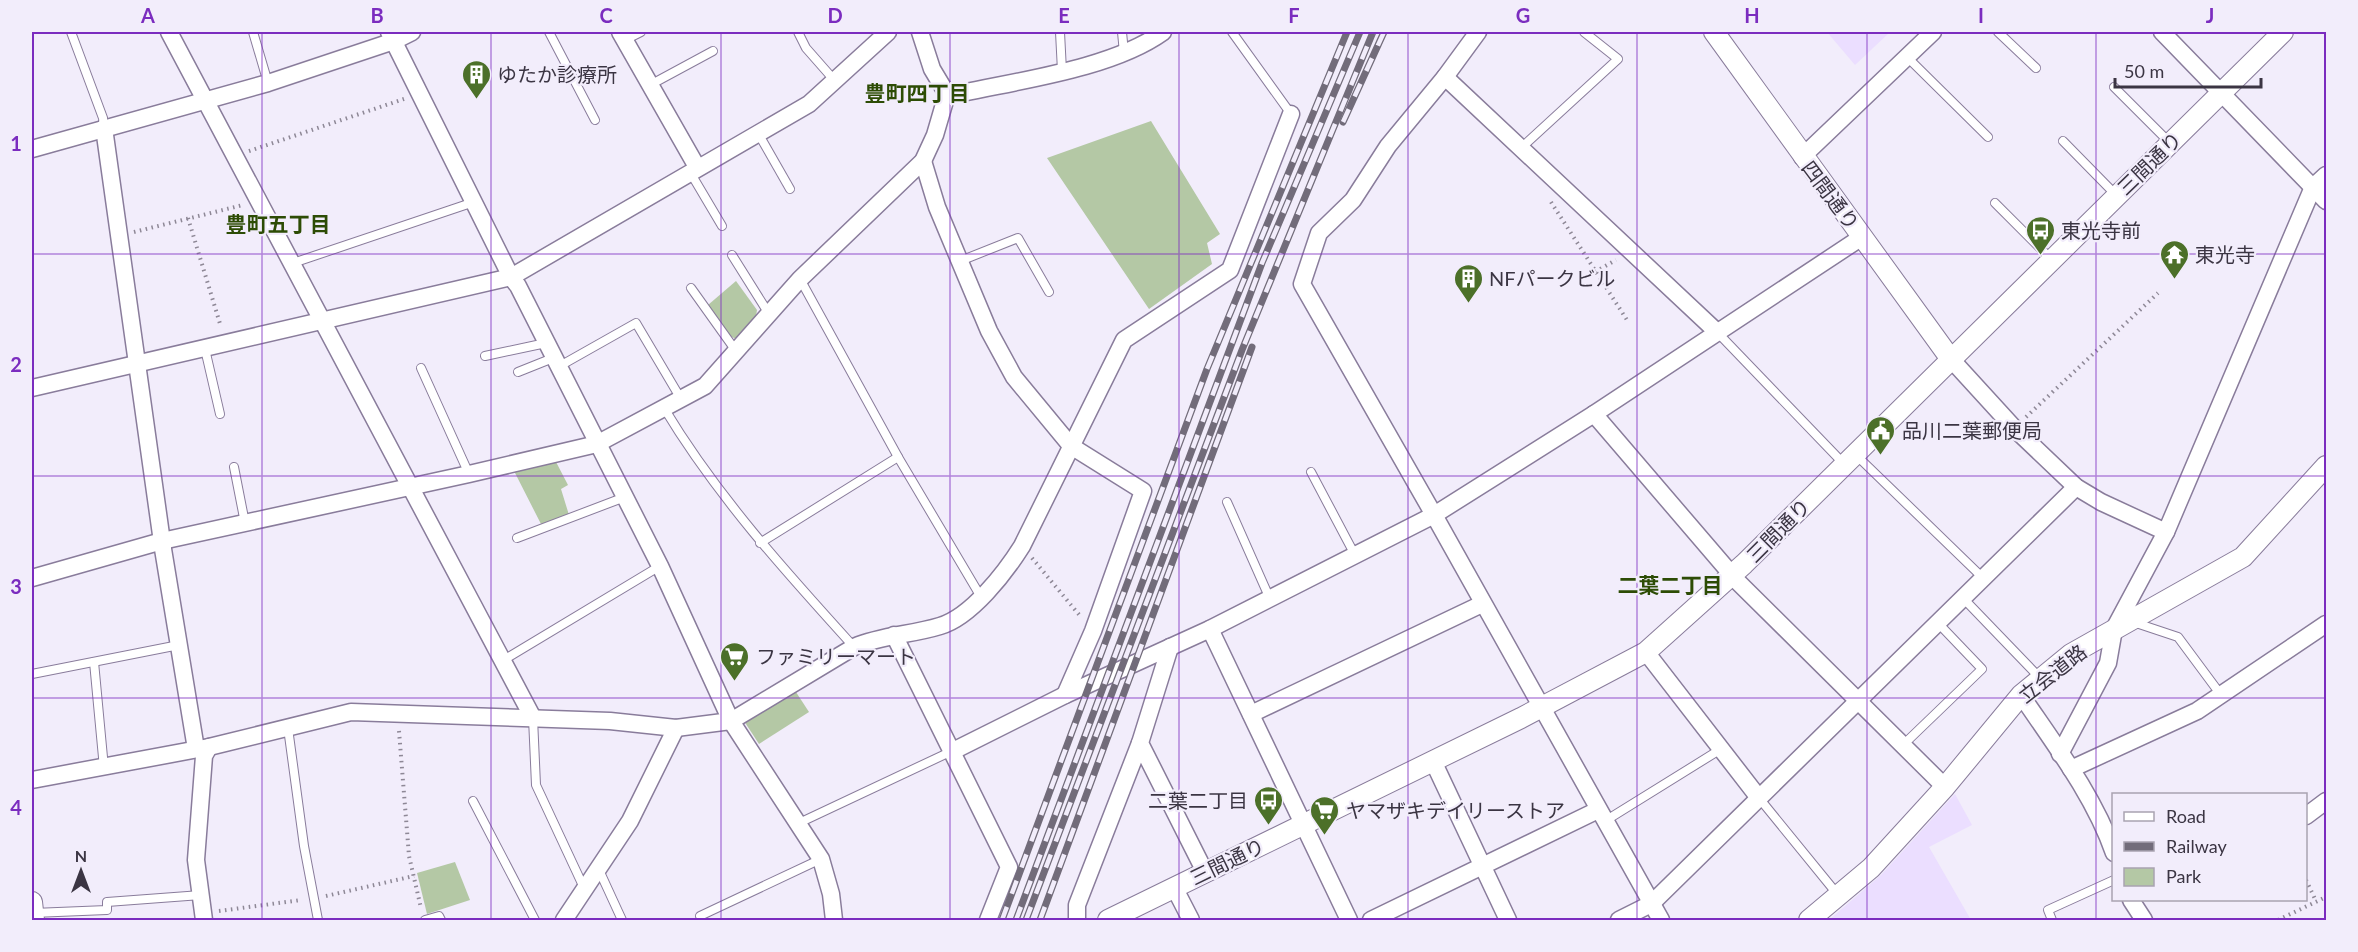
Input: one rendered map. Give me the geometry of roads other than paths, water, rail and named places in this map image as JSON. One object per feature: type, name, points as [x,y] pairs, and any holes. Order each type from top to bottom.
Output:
[{"type":"street","points":[[169,32],[321,323],[533,718]]},
{"type":"street","points":[[32,149],[268,83],[392,36],[412,32]]},
{"type":"street","points":[[32,388],[321,323],[511,277],[809,104],[888,32]]},
{"type":"street","points":[[920,32],[932,69],[947,94]]},
{"type":"street","points":[[947,94],[962,93],[1062,71],[1124,53],[1146,44],[1162,32]]},
{"type":"street","points":[[1478,32],[1445,77],[1388,146],[1353,200],[1319,233],[1302,284],[1661,921]]},
{"type":"street","name":"四間通り","points":[[1714,32],[1802,157],[1950,358]]},
{"type":"street","points":[[1802,157],[1933,32]]},
{"type":"street","points":[[2162,32],[2326,201]]},
{"type":"street","name":"三間通り","points":[[1108,921],[1433,761],[1646,652],[1731,575],[2283,32]]},
{"type":"street","points":[[392,36],[511,277],[660,566],[731,721],[799,823],[820,860],[831,894],[834,921]]},
{"type":"street","points":[[623,36],[694,169]]},
{"type":"street","points":[[1445,77],[1717,332]]},
{"type":"street","points":[[32,578],[162,541],[597,444],[705,386],[800,279],[920,160],[933,134],[947,94]]},
{"type":"street","points":[[32,780],[202,748],[351,712],[610,721],[676,728],[731,721],[854,646],[941,626],[955,620],[1009,567],[1022,546],[1071,446],[1101,375],[1124,340],[1230,270],[1291,114]]},
{"type":"street","points":[[104,128],[162,541],[179,645],[204,756],[196,860],[204,921]]},
{"type":"street","points":[[920,160],[960,261],[973,284],[988,331],[1014,377],[1071,446],[1143,491],[1093,631],[1065,695]]},
{"type":"street","points":[[2060,753],[2108,663],[2122,625],[2166,532],[2313,187],[2326,176]]},
{"type":"street","points":[[953,751],[1065,695],[1210,629],[1356,557],[1434,515],[1594,414],[1862,237]]},
{"type":"street","points":[[1950,358],[2014,428],[2076,487],[2101,502],[2166,532]]},
{"type":"street","points":[[1594,414],[1617,434],[1731,575],[1813,649],[1858,701],[1945,787]]},
{"type":"street","name":"立会道路","points":[[1809,921],[1871,868],[1945,787],[2022,694],[2040,678],[2071,654],[2243,557],[2326,466]]},
{"type":"street","points":[[1619,921],[1651,904],[2076,487]]},
{"type":"street","points":[[1251,714],[1482,604]]},
{"type":"street","points":[[2071,769],[2197,711],[2326,624]]},
{"type":"street","points":[[1210,629],[1349,921]]},
{"type":"street","points":[[894,635],[1009,867],[988,921]]},
{"type":"street","points":[[1077,921],[1077,906],[1140,743],[1170,647]]},
{"type":"street","points":[[1646,652],[1759,798]]},
{"type":"street","points":[[2022,694],[2071,769],[2107,833],[2112,847]]},
{"type":"street","points":[[564,921],[630,821],[676,728]]},
{"type":"street","points":[[1140,743],[1205,872]]},
{"type":"street","points":[[1433,761],[1508,921]]},
{"type":"street","points":[[2307,815],[2326,801]]},
{"type":"street","points":[[1371,921],[1483,866],[1601,816]]},
{"type":"street","points":[[1174,887],[1191,921]]},
{"type":"street","points":[[2134,901],[2144,921]]},
{"type":"lane","points":[[71,32],[103,118],[104,128]]},
{"type":"lane","points":[[253,32],[268,83]]},
{"type":"lane","points":[[549,32],[595,120]]},
{"type":"lane","points":[[623,36],[641,32]]},
{"type":"lane","points":[[798,32],[806,48],[835,81]]},
{"type":"lane","points":[[1060,32],[1062,71]]},
{"type":"lane","points":[[1122,32],[1124,53]]},
{"type":"lane","points":[[1233,32],[1291,114]]},
{"type":"lane","points":[[1521,147],[1618,59],[1584,32]]},
{"type":"lane","points":[[1998,32],[2036,68]]},
{"type":"lane","points":[[650,85],[713,51]]},
{"type":"lane","points":[[1907,57],[1988,137]]},
{"type":"lane","points":[[2114,87],[2170,143]]},
{"type":"lane","points":[[758,133],[790,189]]},
{"type":"lane","points":[[2062,141],[2116,195]]},
{"type":"lane","points":[[694,169],[722,226]]},
{"type":"lane","points":[[290,264],[474,202]]},
{"type":"lane","points":[[1995,203],[2051,259]]},
{"type":"lane","points":[[960,261],[1018,238],[1049,292]]},
{"type":"lane","points":[[732,255],[769,314]]},
{"type":"lane","points":[[800,279],[898,457],[981,597]]},
{"type":"lane","points":[[691,288],[736,351]]},
{"type":"lane","points":[[518,372],[556,363],[636,324],[681,399]]},
{"type":"lane","points":[[1717,332],[1850,459],[1982,577]]},
{"type":"lane","points":[[485,356],[546,343]]},
{"type":"lane","points":[[205,349],[220,414]]},
{"type":"lane","points":[[421,368],[469,474]]},
{"type":"lane","points":[[664,408],[694,459],[760,543],[854,646]]},
{"type":"lane","points":[[760,543],[898,457]]},
{"type":"lane","points":[[234,467],[245,523]]},
{"type":"lane","points":[[1311,472],[1356,557]]},
{"type":"lane","points":[[517,538],[625,498]]},
{"type":"lane","points":[[1227,502],[1270,599]]},
{"type":"lane","points":[[502,661],[660,566]]},
{"type":"lane","points":[[1962,597],[2040,678]]},
{"type":"lane","points":[[1904,745],[1982,669],[1937,622]]},
{"type":"lane","points":[[2122,625],[2178,638],[2221,695]]},
{"type":"lane","points":[[32,674],[179,645]]},
{"type":"lane","points":[[93,662],[104,768]]},
{"type":"lane","points":[[533,718],[536,785],[585,890]]},
{"type":"lane","points":[[288,728],[304,846],[318,921]]},
{"type":"lane","points":[[1601,816],[1721,749]]},
{"type":"lane","points":[[799,823],[953,751]]},
{"type":"lane","points":[[1759,798],[1838,896]]},
{"type":"lane","points":[[473,801],[535,921]]},
{"type":"lane","points":[[702,921],[700,916],[820,860]]},
{"type":"lane","points":[[599,870],[622,921]]},
{"type":"lane","points":[[2052,921],[2048,910],[2112,881]]},
{"type":"lane","points":[[33,912],[107,910],[107,902],[201,895]]},
{"type":"lane","points":[[425,920],[439,916],[441,921]]},
{"type":"railway","points":[[1002,920],[1207,369],[1347,32]]},
{"type":"railway","points":[[1016,920],[1262,263],[1360,32]]},
{"type":"railway","points":[[1026,920],[1242,350],[1373,32]]},
{"type":"railway","points":[[1343,122],[1384,32]]},
{"type":"railway","points":[[1040,920],[1252,347]]},
{"type":"place","name":"ゆたか診療所","points":[[476,100]]},
{"type":"place","name":"東光寺前","points":[[2040,256]]},
{"type":"place","name":"東光寺","points":[[2174,280]]},
{"type":"place","name":"NFパークビル","points":[[1468,304]]},
{"type":"place","name":"品川二葉郵便局","points":[[1881,456]]},
{"type":"place","name":"ファミリーマート","points":[[735,682]]},
{"type":"place","name":"二葉二丁目","points":[[1269,826]]},
{"type":"place","name":"ヤマザキデイリーストア","points":[[1325,836]]},
{"type":"district","name":"豊町四丁目","points":[[917,92]]},
{"type":"district","name":"豊町五丁目","points":[[278,223]]},
{"type":"district","name":"二葉二丁目","points":[[1670,584]]}]
